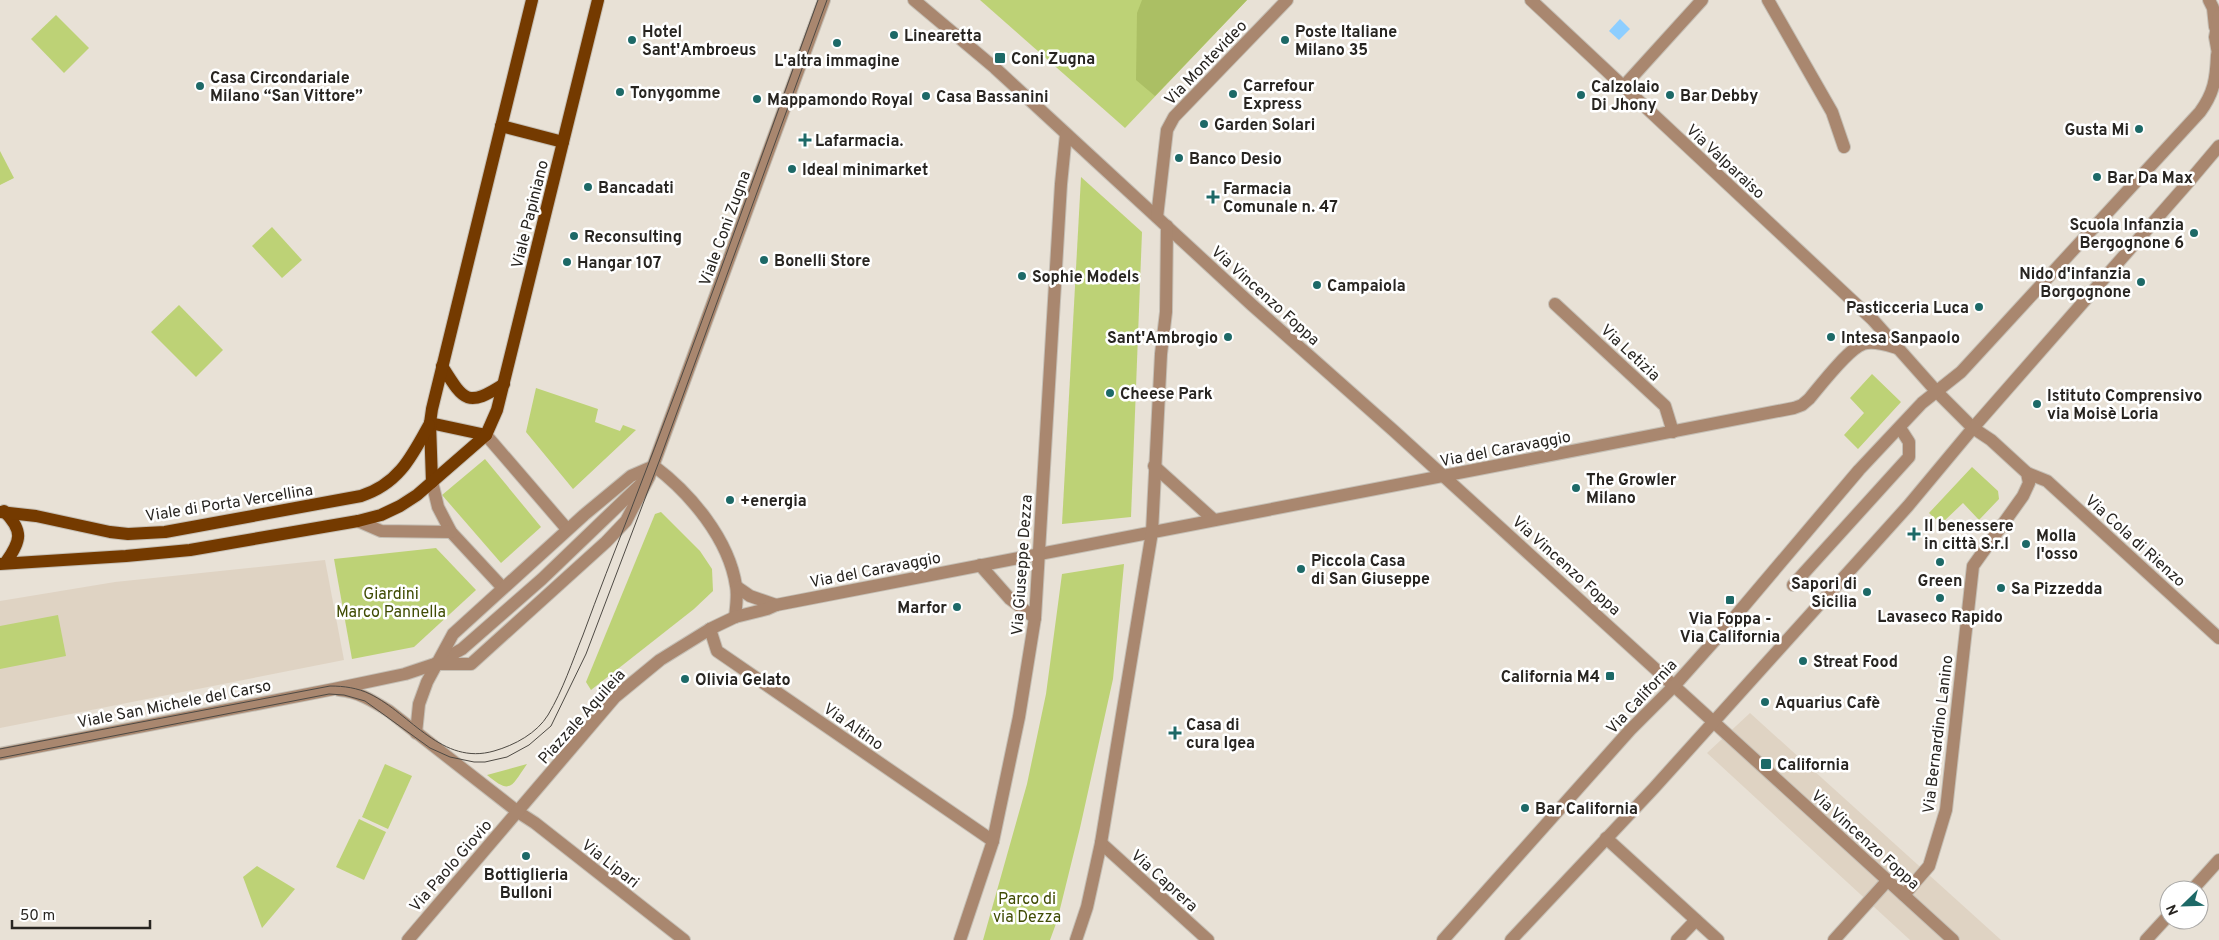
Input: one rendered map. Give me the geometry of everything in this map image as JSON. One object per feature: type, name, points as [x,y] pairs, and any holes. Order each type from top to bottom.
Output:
[{"type":"main road","points":[[432,482],[430,423],[442,366],[532,0]]},
{"type":"main road","name":"Viale Papiniano","points":[[486,435],[498,410],[598,0]]},
{"type":"main road","points":[[501,126],[563,142]]},
{"type":"main road","points":[[442,366],[458,391],[472,399],[484,397],[504,384]]},
{"type":"main road","points":[[430,423],[486,435]]},
{"type":"main road","name":"Viale di Porta Vercellina","points":[[1,510],[110,532],[147,533],[165,532],[360,496],[384,485],[406,466],[430,423]]},
{"type":"main road","points":[[3,563],[174,552],[358,522],[381,515],[400,506],[432,482],[486,435]]},
{"type":"main road","points":[[1,510],[14,521],[19,540],[3,563]]},
{"type":"street","name":"Viale Coni Zugna","points":[[654,466],[824,0]]},
{"type":"street","name":"Via Vincenzo Foppa","points":[[914,0],[994,68],[1252,305],[1675,685],[1953,940]]},
{"type":"street","name":"Via Montevideo","points":[[1162,221],[1160,186],[1167,130],[1174,117],[1287,0]]},
{"type":"street","name":"Via Valparaiso","points":[[1530,0],[1873,320],[1937,392],[1973,428]]},
{"type":"street","points":[[1623,87],[1702,0]]},
{"type":"street","points":[[1768,0],[1832,112],[1844,147]]},
{"type":"street","name":"Via California","points":[[1443,940],[1630,730],[1675,685],[1859,470],[1922,403],[1960,372],[2200,112],[2210,99],[2216,79],[2218,57],[2217,22],[2209,0]]},
{"type":"street","name":"Via Giuseppe Dezza","points":[[960,940],[993,841],[1019,717],[1035,618],[1061,184],[1066,134]]},
{"type":"street","points":[[1511,940],[1714,722],[1908,506],[1973,428],[2219,146]]},
{"type":"street","points":[[1076,940],[1087,906],[1101,843],[1152,532],[1160,354],[1166,312],[1162,221]]},
{"type":"street","name":"Via Letizia","points":[[1555,304],[1665,406],[1673,432]]},
{"type":"street","name":"Via del Caravaggio","points":[[735,617],[767,610],[776,605],[1673,432],[1802,405],[1853,349],[1863,343],[1887,345],[1897,348]]},
{"type":"street","points":[[1793,585],[1909,458],[1909,442],[1900,428]]},
{"type":"street","name":"Via Cola di Rienzo","points":[[1973,428],[1991,440],[2027,473],[2047,481],[2219,638]]},
{"type":"street","points":[[486,435],[567,529]]},
{"type":"street","points":[[416,733],[419,704],[435,664],[453,634],[567,529],[631,476],[654,466]]},
{"type":"street","points":[[654,466],[675,482],[703,514],[731,563],[737,587],[735,617]]},
{"type":"street","points":[[435,664],[471,664],[478,658],[606,542],[626,521],[638,501],[654,466]]},
{"type":"street","points":[[435,664],[462,649],[542,579],[640,486],[654,466]]},
{"type":"street","points":[[1154,466],[1214,520]]},
{"type":"street","name":"Via Bernardino Lanino","points":[[1904,895],[1929,866],[1946,810],[1973,566],[2023,496],[2029,483],[2027,473]]},
{"type":"street","points":[[432,482],[438,507],[451,532],[503,588]]},
{"type":"street","points":[[358,522],[381,531],[451,532]]},
{"type":"street","points":[[980,565],[1010,599],[1035,618]]},
{"type":"street","points":[[737,587],[750,596],[776,605]]},
{"type":"street","name":"Piazzale Aquileia","points":[[518,812],[615,697],[660,660],[710,629],[735,617]]},
{"type":"street","name":"Via Altino","points":[[710,629],[717,651],[993,841]]},
{"type":"street","name":"Viale San Michele del Carso","points":[[0,754],[334,690],[405,674],[435,664]]},
{"type":"street","points":[[334,690],[346,690],[370,699],[518,812]]},
{"type":"street","name":"Via Paolo Giovio","points":[[408,940],[518,812]]},
{"type":"street","name":"Via Lipari","points":[[518,812],[535,823],[684,940]]},
{"type":"street","points":[[1606,838],[1718,940]]},
{"type":"street","name":"Via Caprera","points":[[1101,843],[1208,940]]},
{"type":"street","points":[[2201,880],[2219,860]]},
{"type":"street","points":[[1834,940],[1888,880]]},
{"type":"street","points":[[1678,940],[1696,920]]},
{"type":"street","points":[[2146,940],[2159,926]]},
{"type":"shaded area","points":[[325,560],[344,660],[0,728],[0,601],[115,582]]},
{"type":"shaded area","points":[[1750,713],[2001,940],[1910,940],[1707,753]]},
{"type":"green space","points":[[980,0],[1247,0],[1125,128]]},
{"type":"green space","points":[[1142,0],[1247,0],[1155,96],[1136,80],[1137,13]]},
{"type":"green space","points":[[56,15],[89,48],[64,73],[31,39]]},
{"type":"green space","points":[[0,151],[14,178],[0,185]]},
{"type":"green space","points":[[1081,177],[1142,232],[1131,517],[1062,524]]},
{"type":"green space","points":[[272,227],[302,260],[282,278],[252,246]]},
{"type":"green space","points":[[179,305],[223,350],[196,377],[151,332]]},
{"type":"green space","points":[[1872,374],[1901,402],[1858,449],[1844,435],[1864,413],[1850,398]]},
{"type":"green space","points":[[536,388],[598,409],[595,422],[620,431],[623,425],[636,430],[573,489],[526,432]]},
{"type":"green space","points":[[485,459],[541,527],[501,563],[442,495]]},
{"type":"green space","points":[[1972,467],[1998,491],[1999,499],[1979,520],[1963,503],[1941,524],[1929,513]]},
{"type":"green space","points":[[661,512],[700,551],[712,569],[713,591],[694,609],[591,690],[586,682],[655,514]]},
{"type":"green space","name":"Giardini Marco Pannella","points":[[436,548],[476,590],[414,647],[352,659],[334,559]]},
{"type":"green space","name":"Parco di via Dezza","points":[[1124,564],[1113,679],[1080,828],[1057,921],[1050,940],[983,940],[1027,784],[1046,694],[1062,574]]},
{"type":"green space","points":[[58,615],[66,656],[0,669],[0,626]]},
{"type":"green space","points":[[385,764],[412,776],[388,829],[362,817]]},
{"type":"green space","points":[[527,764],[510,786],[501,785],[487,775]]},
{"type":"green space","points":[[359,819],[386,832],[364,880],[336,867]]},
{"type":"green space","points":[[257,866],[295,889],[262,928],[243,877]]},
{"type":"water","points":[[1620,19],[1630,29],[1619,40],[1609,31]]},
{"type":"tram line","points":[[0,749],[330,686],[351,688],[370,694],[385,703],[428,736],[458,751],[475,754],[494,751],[517,742],[532,733],[548,715],[558,696],[583,635],[678,384],[818,0]]},
{"type":"tram line","points":[[0,758],[329,694],[344,695],[365,701],[430,748],[450,757],[474,762],[485,762],[507,757],[529,745],[551,726],[586,654],[660,459],[827,0]]},
{"type":"place","name":"Linearetta","points":[[894,35]]},
{"type":"place","name":"Hotel Sant'Ambroeus","points":[[632,40]]},
{"type":"place","name":"Poste Italiane Milano 35","points":[[1285,40]]},
{"type":"place","name":"L'altra immagine","points":[[837,43]]},
{"type":"place","name":"Coni Zugna","points":[[1000,58]]},
{"type":"place","name":"Casa Circondariale Milano “San Vittore”","points":[[200,86]]},
{"type":"place","name":"Tonygomme","points":[[620,92]]},
{"type":"place","name":"Carrefour Express","points":[[1233,94]]},
{"type":"place","name":"Calzolaio Di Jhony","points":[[1581,95]]},
{"type":"place","name":"Bar Debby","points":[[1670,95]]},
{"type":"place","name":"Casa Bassanini","points":[[926,96]]},
{"type":"place","name":"Mappamondo Royal","points":[[757,99]]},
{"type":"place","name":"Garden Solari","points":[[1204,124]]},
{"type":"place","name":"Gusta Mi","points":[[2139,129]]},
{"type":"place","name":"Lafarmacia.","points":[[805,140]]},
{"type":"place","name":"Banco Desio","points":[[1179,158]]},
{"type":"place","name":"Ideal minimarket","points":[[792,169]]},
{"type":"place","name":"Bar Da Max","points":[[2097,177]]},
{"type":"place","name":"Bancadati","points":[[588,187]]},
{"type":"place","name":"Farmacia Comunale n. 47","points":[[1213,197]]},
{"type":"place","name":"Scuola Infanzia Bergognone 6","points":[[2194,233]]},
{"type":"place","name":"Reconsulting","points":[[574,236]]},
{"type":"place","name":"Bonelli Store","points":[[764,260]]},
{"type":"place","name":"Hangar 107","points":[[567,262]]},
{"type":"place","name":"Sophie Models","points":[[1022,276]]},
{"type":"place","name":"Nido d'infanzia Borgognone","points":[[2141,282]]},
{"type":"place","name":"Campaiola","points":[[1317,285]]},
{"type":"place","name":"Pasticceria Luca","points":[[1979,307]]},
{"type":"place","name":"Sant'Ambrogio","points":[[1228,337]]},
{"type":"place","name":"Intesa Sanpaolo","points":[[1831,337]]},
{"type":"place","name":"Cheese Park","points":[[1110,393]]},
{"type":"place","name":"Istituto Comprensivo via Moisè Loria","points":[[2037,404]]},
{"type":"place","name":"The Growler Milano","points":[[1576,488]]},
{"type":"place","name":"+energia","points":[[730,500]]},
{"type":"place","name":"Il benessere in città S.r.l","points":[[1914,534]]},
{"type":"place","name":"Molla l'osso","points":[[2026,544]]},
{"type":"place","name":"Green","points":[[1940,562]]},
{"type":"place","name":"Piccola Casa di San Giuseppe","points":[[1301,569]]},
{"type":"place","name":"Sa Pizzedda","points":[[2001,588]]},
{"type":"place","name":"Sapori di Sicilia","points":[[1867,592]]},
{"type":"place","name":"Lavaseco Rapido","points":[[1940,598]]},
{"type":"place","name":"Via Foppa - Via California","points":[[1730,600]]},
{"type":"place","name":"Marfor","points":[[957,607]]},
{"type":"place","name":"Streat Food","points":[[1803,661]]},
{"type":"place","name":"California M4","points":[[1610,676]]},
{"type":"place","name":"Olivia Gelato","points":[[685,679]]},
{"type":"place","name":"Aquarius Cafè","points":[[1765,702]]},
{"type":"place","name":"Casa di cura Igea","points":[[1175,733]]},
{"type":"place","name":"California","points":[[1766,764]]},
{"type":"place","name":"Bar California","points":[[1525,808]]},
{"type":"place","name":"Bottiglieria Bulloni","points":[[526,856]]}]
